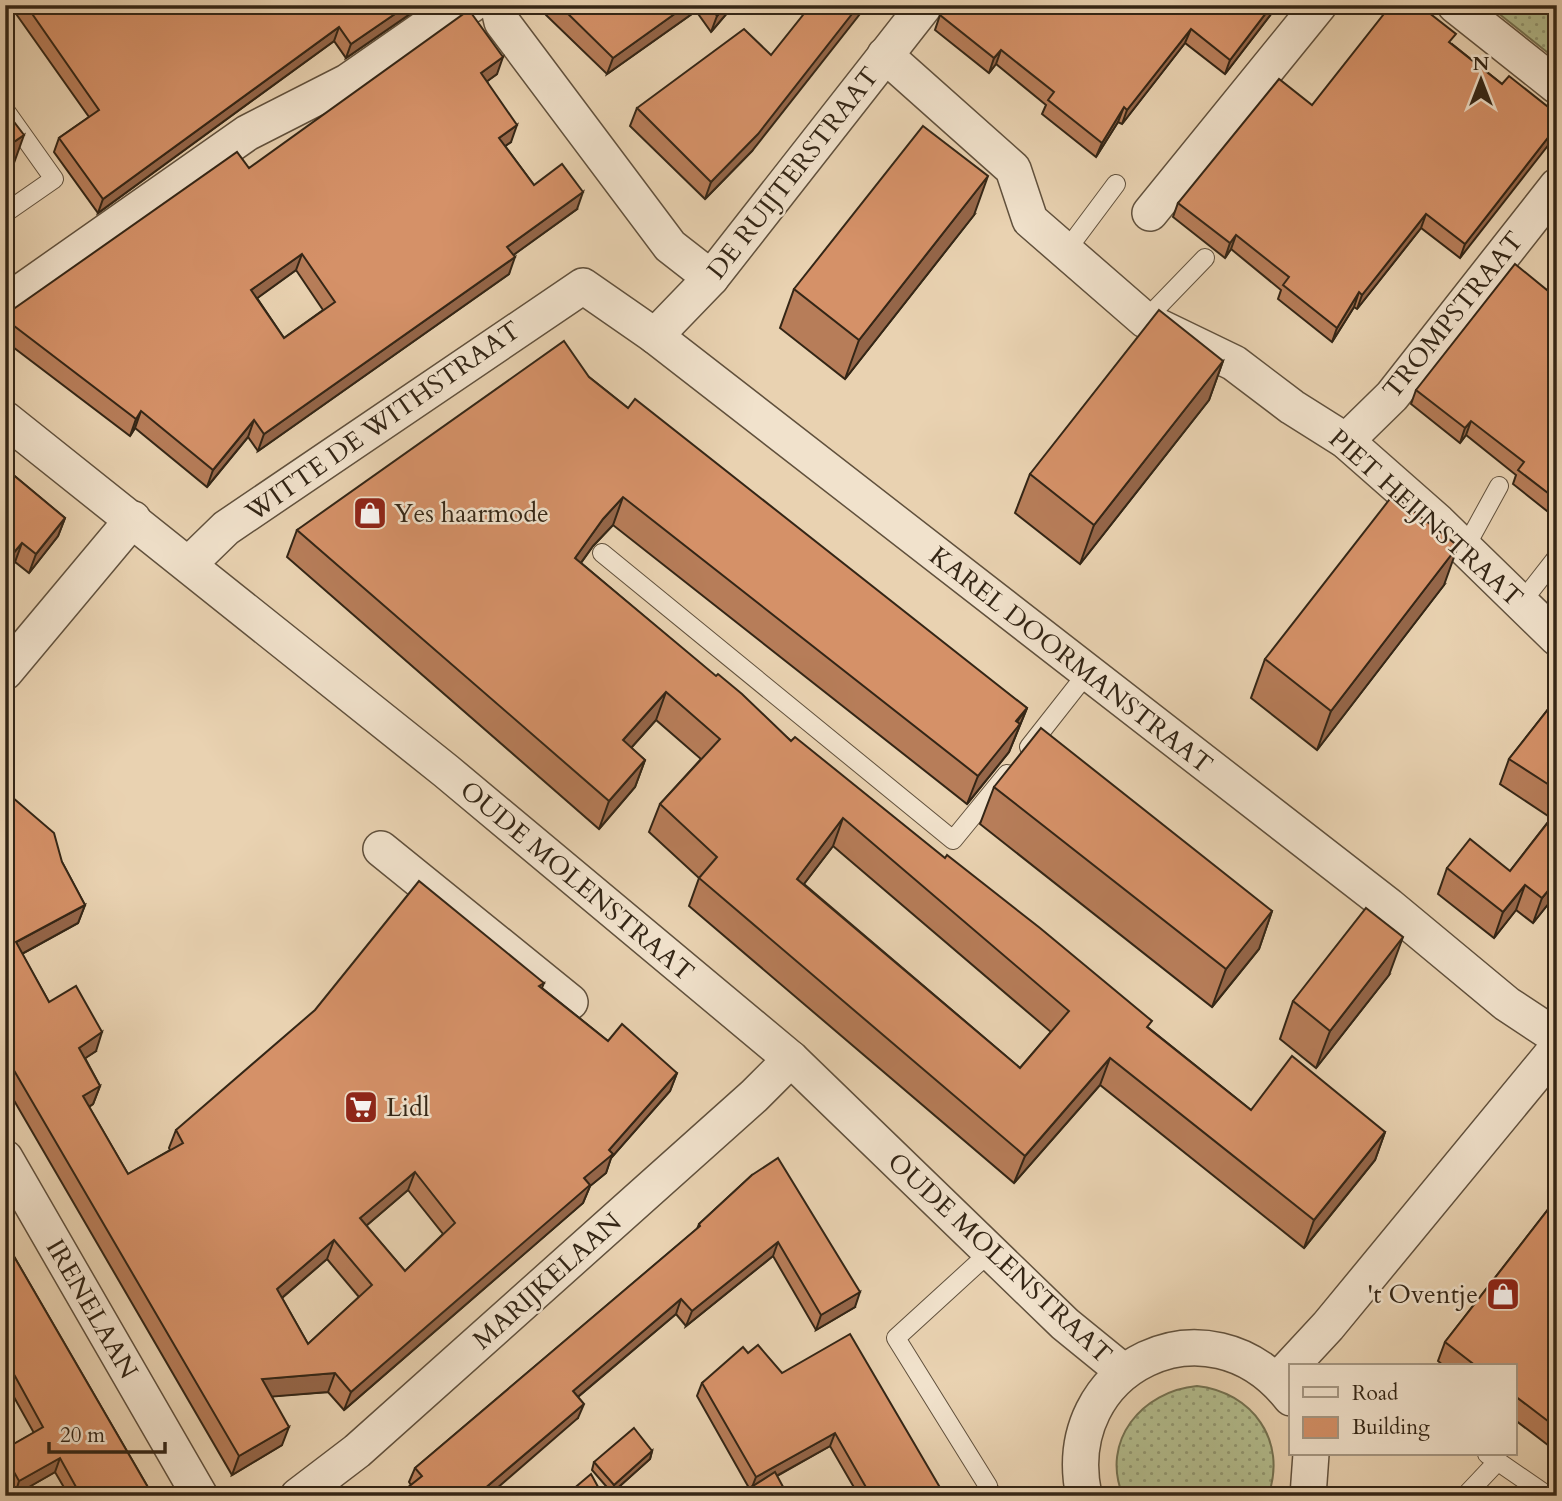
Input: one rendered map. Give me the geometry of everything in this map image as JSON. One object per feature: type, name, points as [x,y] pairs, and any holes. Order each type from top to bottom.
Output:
[{"type":"street","points":[[5,303],[247,133],[347,82],[455,7],[471,5]]},
{"type":"street","points":[[498,5],[502,22],[670,246],[711,278]]},
{"type":"street","name":"DE RUIJTERSTRAAT","points":[[655,336],[711,278],[925,5]]},
{"type":"street","points":[[1150,213],[1319,5]]},
{"type":"street","points":[[1455,5],[1557,86]]},
{"type":"street","name":"PIET HEIJNSTRAAT","points":[[885,55],[1013,169],[1030,220],[1145,320],[1234,363],[1292,407],[1346,441],[1465,548],[1557,638]]},
{"type":"street","name":"TROMPSTRAAT","points":[[1346,441],[1392,396],[1557,186]]},
{"type":"street","name":"KAREL DOORMANSTRAAT","points":[[583,286],[655,336],[1389,906],[1507,1003],[1557,1037]]},
{"type":"street","name":"WITTE DE WITHSTRAAT","points":[[188,564],[226,528],[535,316],[583,286]]},
{"type":"street","name":"OUDE MOLENSTRAAT","points":[[5,419],[446,771],[791,1059],[989,1253],[1065,1324],[1124,1372]]},
{"type":"street","points":[[5,672],[133,519]]},
{"type":"street","points":[[381,849],[570,1002]]},
{"type":"street","points":[[1301,1364],[1328,1326],[1557,1048]]},
{"type":"street","name":"MARIJKELAAN","points":[[298,1496],[357,1451],[754,1096],[791,1059]]},
{"type":"street","name":"IRENELAAN","points":[[5,1158],[200,1496]]},
{"type":"street","points":[[1084,1496],[1079,1470],[1083,1433],[1098,1399],[1124,1372],[1153,1355],[1186,1347],[1219,1350],[1250,1361],[1284,1389]]},
{"type":"street","points":[[1308,1496],[1311,1456]]},
{"type":"lane","points":[[5,110],[54,179],[5,213]]},
{"type":"lane","points":[[1066,251],[1116,184]]},
{"type":"lane","points":[[1145,320],[1205,258]]},
{"type":"lane","points":[[1465,548],[1499,485]]},
{"type":"lane","points":[[602,553],[953,840],[1088,673]]},
{"type":"lane","points":[[1521,603],[1557,557]]},
{"type":"lane","points":[[988,1486],[896,1338],[989,1253]]},
{"type":"lane","points":[[1465,1496],[1492,1457],[1548,1496]]},
{"type":"green space","points":[[1488,5],[1557,5],[1557,60]]},
{"type":"green space","points":[[1197,1386],[1217,1390],[1234,1398],[1249,1409],[1261,1423],[1273,1456],[1273,1476],[1268,1496],[1123,1496],[1117,1476],[1117,1456],[1122,1438],[1131,1422],[1143,1408],[1159,1398],[1177,1390]]},
{"type":"green space","points":[[993,1479],[1004,1496],[961,1496]]},
{"type":"building","points":[[26,5],[408,5],[351,44],[339,27],[103,199],[59,138],[99,110]]},
{"type":"building","points":[[559,5],[687,5],[613,58]]},
{"type":"building","points":[[710,5],[726,5],[717,16]]},
{"type":"building","points":[[811,5],[859,5],[758,134],[711,182],[637,108],[744,29],[771,55]]},
{"type":"building","points":[[948,5],[1272,5],[1230,60],[1191,29],[1127,110],[1124,107],[1102,143],[1048,100],[1054,92],[1001,50],[994,58],[940,15]]},
{"type":"building","points":[[1391,5],[1419,5],[1456,34],[1449,42],[1502,84],[1509,76],[1557,114],[1557,126],[1465,244],[1426,214],[1362,295],[1359,292],[1337,328],[1283,285],[1289,277],[1236,235],[1230,243],[1178,203],[1279,79],[1312,105]]},
{"type":"building","points":[[469,10],[503,57],[481,73],[517,125],[499,138],[534,185],[562,164],[583,192],[507,247],[515,257],[264,434],[254,420],[213,470],[141,411],[136,419],[5,319],[5,315],[237,152],[249,168]],"holes":[[[302,254],[335,302],[284,338],[251,290]]]},
{"type":"building","points":[[5,110],[24,135],[5,148]]},
{"type":"building","points":[[923,126],[988,176],[859,340],[794,289]]},
{"type":"building","points":[[1515,264],[1547,290],[1557,278],[1557,500],[1518,470],[1524,462],[1471,421],[1465,428],[1416,390]]},
{"type":"building","points":[[1159,310],[1223,361],[1094,525],[1030,474]]},
{"type":"building","points":[[564,341],[589,377],[628,408],[635,399],[1027,708],[1016,721],[1020,724],[978,776],[623,497],[603,519],[575,558],[716,676],[718,674],[742,694],[791,741],[795,737],[945,858],[947,855],[1040,928],[1152,1021],[1147,1027],[1251,1110],[1292,1056],[1385,1132],[1314,1220],[1110,1058],[1025,1156],[699,878],[717,857],[660,804],[720,739],[666,692],[623,740],[645,760],[609,801],[297,530]],"holes":[[[843,818],[1069,1011],[1020,1068],[797,879]]]},
{"type":"building","points":[[5,468],[65,518],[36,554],[22,543],[5,563]]},
{"type":"building","points":[[1393,495],[1458,546],[1331,711],[1265,659]]},
{"type":"building","points":[[1557,698],[1557,790],[1509,759]]},
{"type":"building","points":[[1041,728],[1272,911],[1226,969],[994,787]]},
{"type":"building","points":[[5,791],[54,833],[62,862],[85,905],[16,942],[49,1002],[76,986],[102,1032],[79,1048],[100,1086],[83,1096],[128,1174],[183,1143],[176,1130],[315,1010],[419,881],[544,983],[539,986],[608,1041],[622,1024],[677,1073],[609,1150],[613,1154],[584,1178],[590,1185],[351,1392],[335,1373],[262,1379],[289,1427],[239,1456],[5,1055]],"holes":[[[415,1172],[455,1223],[405,1271],[360,1218]],[[334,1240],[372,1285],[308,1344],[277,1289]]]},
{"type":"building","points":[[1557,811],[1557,880],[1542,898],[1525,885],[1503,912],[1447,868],[1470,839],[1510,871]]},
{"type":"building","points":[[1366,908],[1403,937],[1330,1031],[1293,1001]]},
{"type":"building","points":[[778,1158],[860,1292],[821,1315],[778,1242],[692,1311],[681,1299],[573,1391],[584,1404],[484,1489],[490,1496],[397,1496],[422,1476],[415,1468],[700,1226],[699,1224],[752,1175]]},
{"type":"building","points":[[1557,1198],[1557,1428],[1516,1397],[1516,1364],[1473,1364],[1445,1342]]},
{"type":"building","points":[[5,1241],[153,1496],[81,1496],[60,1458],[19,1481],[5,1456],[5,1449],[43,1427],[5,1358]]},
{"type":"building","points":[[850,1334],[942,1491],[935,1496],[871,1496],[835,1433],[756,1477],[702,1383],[743,1347],[748,1353],[758,1345],[782,1373]]},
{"type":"building","points":[[634,1428],[652,1451],[614,1485],[594,1462]]},
{"type":"building","points":[[775,1472],[788,1496],[737,1496]]},
{"type":"building","points":[[591,1474],[603,1496],[565,1496]]},
{"type":"place","name":"Yes haarmode","points":[[370,513]]},
{"type":"place","name":"Lidl","points":[[361,1107]]},
{"type":"place","name":"'t Oventje","points":[[1503,1294]]}]
